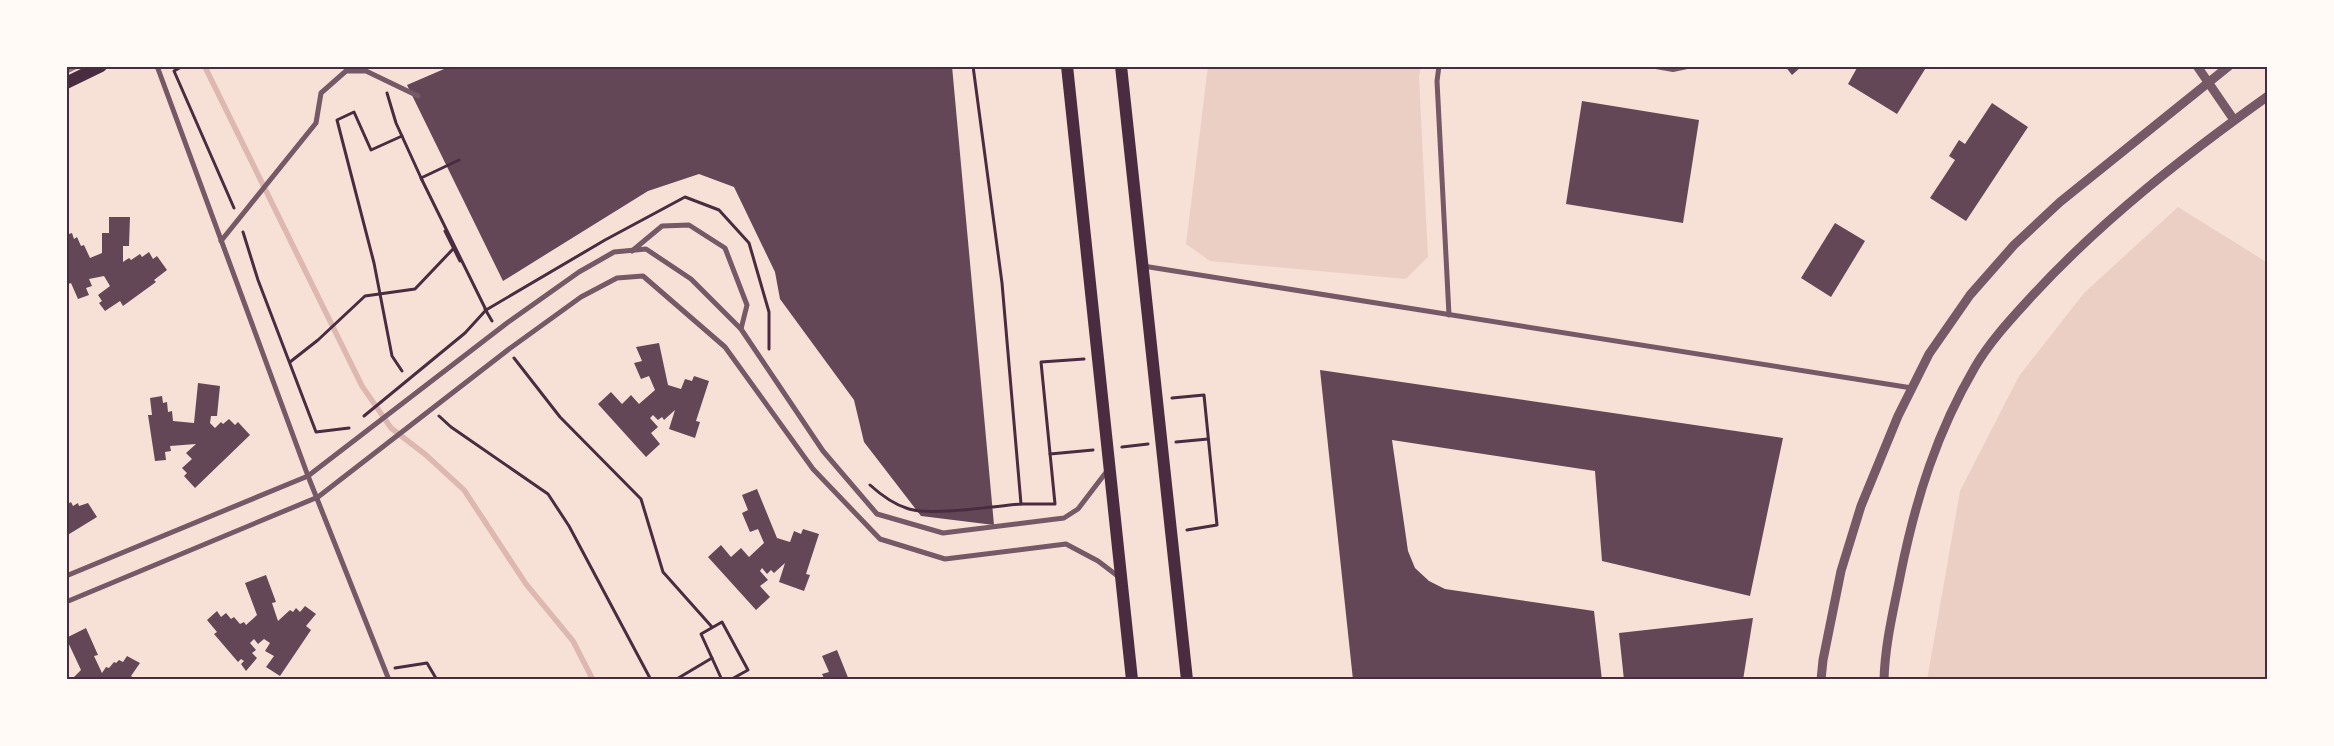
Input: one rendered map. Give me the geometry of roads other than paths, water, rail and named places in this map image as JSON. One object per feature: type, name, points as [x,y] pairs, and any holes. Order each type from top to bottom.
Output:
[{"type":"main road","points":[[66,83],[101,66]]},
{"type":"main road","points":[[1067,66],[1132,680]]},
{"type":"main road","points":[[1121,66],[1187,680]]},
{"type":"street","points":[[157,66],[308,476],[318,497],[389,680]]},
{"type":"street","points":[[1439,66],[1437,81],[1449,315]]},
{"type":"street","points":[[2197,66],[2234,120]]},
{"type":"street","points":[[1821,680],[1822,660],[1841,571],[1861,506],[1898,416],[1929,354],[1970,296],[2014,245],[2060,202],[2229,66]]},
{"type":"street","points":[[221,241],[316,123],[321,93],[346,71],[366,71],[418,96]]},
{"type":"street","points":[[1884,680],[1884,654],[1905,550],[1922,485],[1942,429],[1976,365],[2031,297],[2118,211],[2234,120],[2268,96]]},
{"type":"street","points":[[632,251],[662,226],[689,225],[725,248],[747,305],[741,329]]},
{"type":"street","points":[[66,576],[308,476],[496,332],[579,272],[614,252],[646,249],[691,279],[741,329],[823,451],[877,514],[943,533],[1064,518],[1078,510],[1109,468]]},
{"type":"street","points":[[1143,266],[1912,388]]},
{"type":"street","points":[[66,602],[318,497],[509,349],[581,297],[616,278],[643,276],[724,347],[812,469],[880,539],[946,559],[1066,544],[1098,561],[1121,579]]},
{"type":"lane","points":[[1650,66],[1674,70],[1692,66]]},
{"type":"waterway","points":[[206,69],[362,386],[391,428],[426,455],[464,490],[526,584],[573,641],[593,680]]},
{"type":"railway","points":[[66,72],[78,66]]}]
